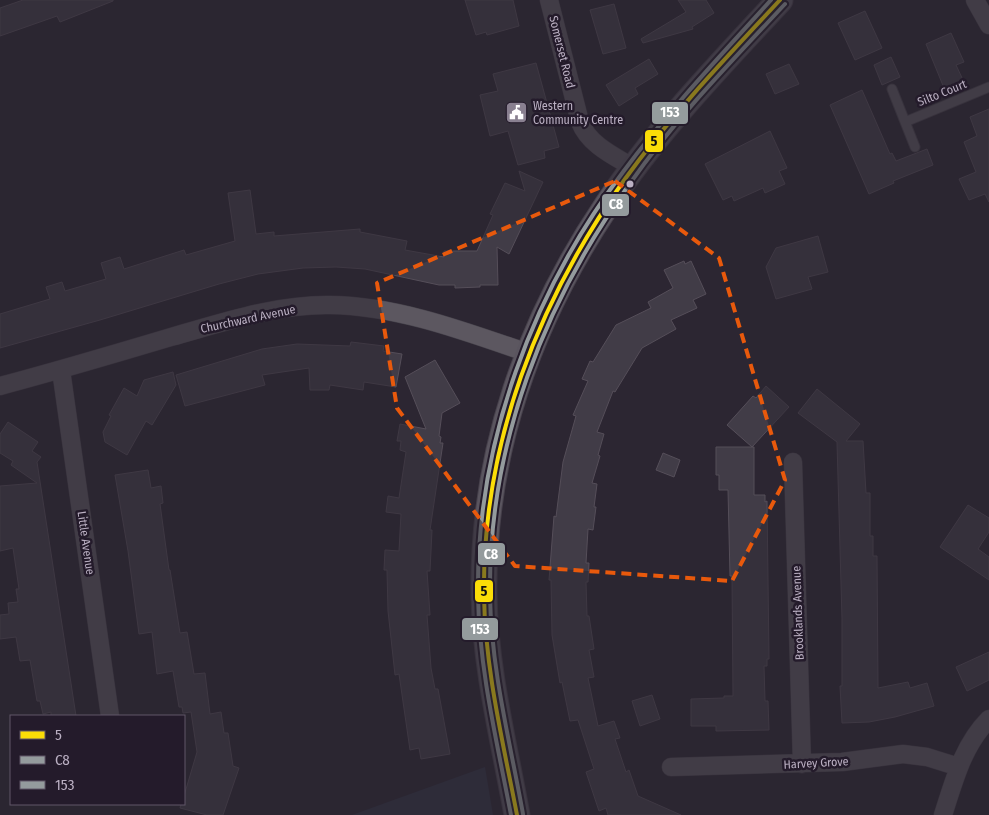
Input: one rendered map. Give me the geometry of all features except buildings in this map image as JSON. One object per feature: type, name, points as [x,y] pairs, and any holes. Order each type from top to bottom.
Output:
[{"type":"main road","points":[[517,815],[490,661],[484,603],[486,527],[491,488],[508,409],[528,353],[551,301],[586,236],[608,203],[668,125],[780,0]]},
{"type":"street","name":"Somerset Road","points":[[549,0],[580,122],[585,133],[605,150],[634,168]]},
{"type":"street","points":[[975,0],[989,25]]},
{"type":"street","name":"Churchward Avenue","points":[[0,386],[226,321],[294,308],[329,305],[366,308],[408,316],[448,326],[528,353]]},
{"type":"street","name":"Little Avenue","points":[[61,370],[110,715]]},
{"type":"street","name":"Brooklands Avenue","points":[[793,462],[802,764]]},
{"type":"street","points":[[943,815],[959,767],[976,735],[989,720]]},
{"type":"street","name":"Harvey Grove","points":[[671,767],[842,762],[914,754],[959,767]]},
{"type":"lane","name":"Silto Court","points":[[905,122],[989,87]]},
{"type":"lane","points":[[892,89],[915,147]]},
{"type":"highlighted area","points":[[615,181],[719,258],[785,480],[732,581],[515,566],[397,408],[377,283]]},
{"type":"shaded area","points":[[485,767],[493,815],[352,815]]},
{"type":"transit line","name":"153","points":[[511,815],[485,678],[478,595],[480,538],[487,482],[499,426],[516,372],[537,319],[562,268],[591,219],[623,172],[658,127],[771,0]]},
{"type":"transit line","name":"5","points":[[517,815],[491,678],[484,595],[486,539],[493,483],[505,429],[521,376],[542,324],[566,274],[594,226],[625,179],[680,110],[780,0]]},
{"type":"transit line","name":"C8","points":[[523,814],[497,678],[490,595],[492,539],[499,484],[511,430],[527,377],[548,326],[572,276],[600,228],[631,182],[685,113],[785,4]]},
{"type":"place","name":"Western Community Centre","points":[[517,113]]}]
